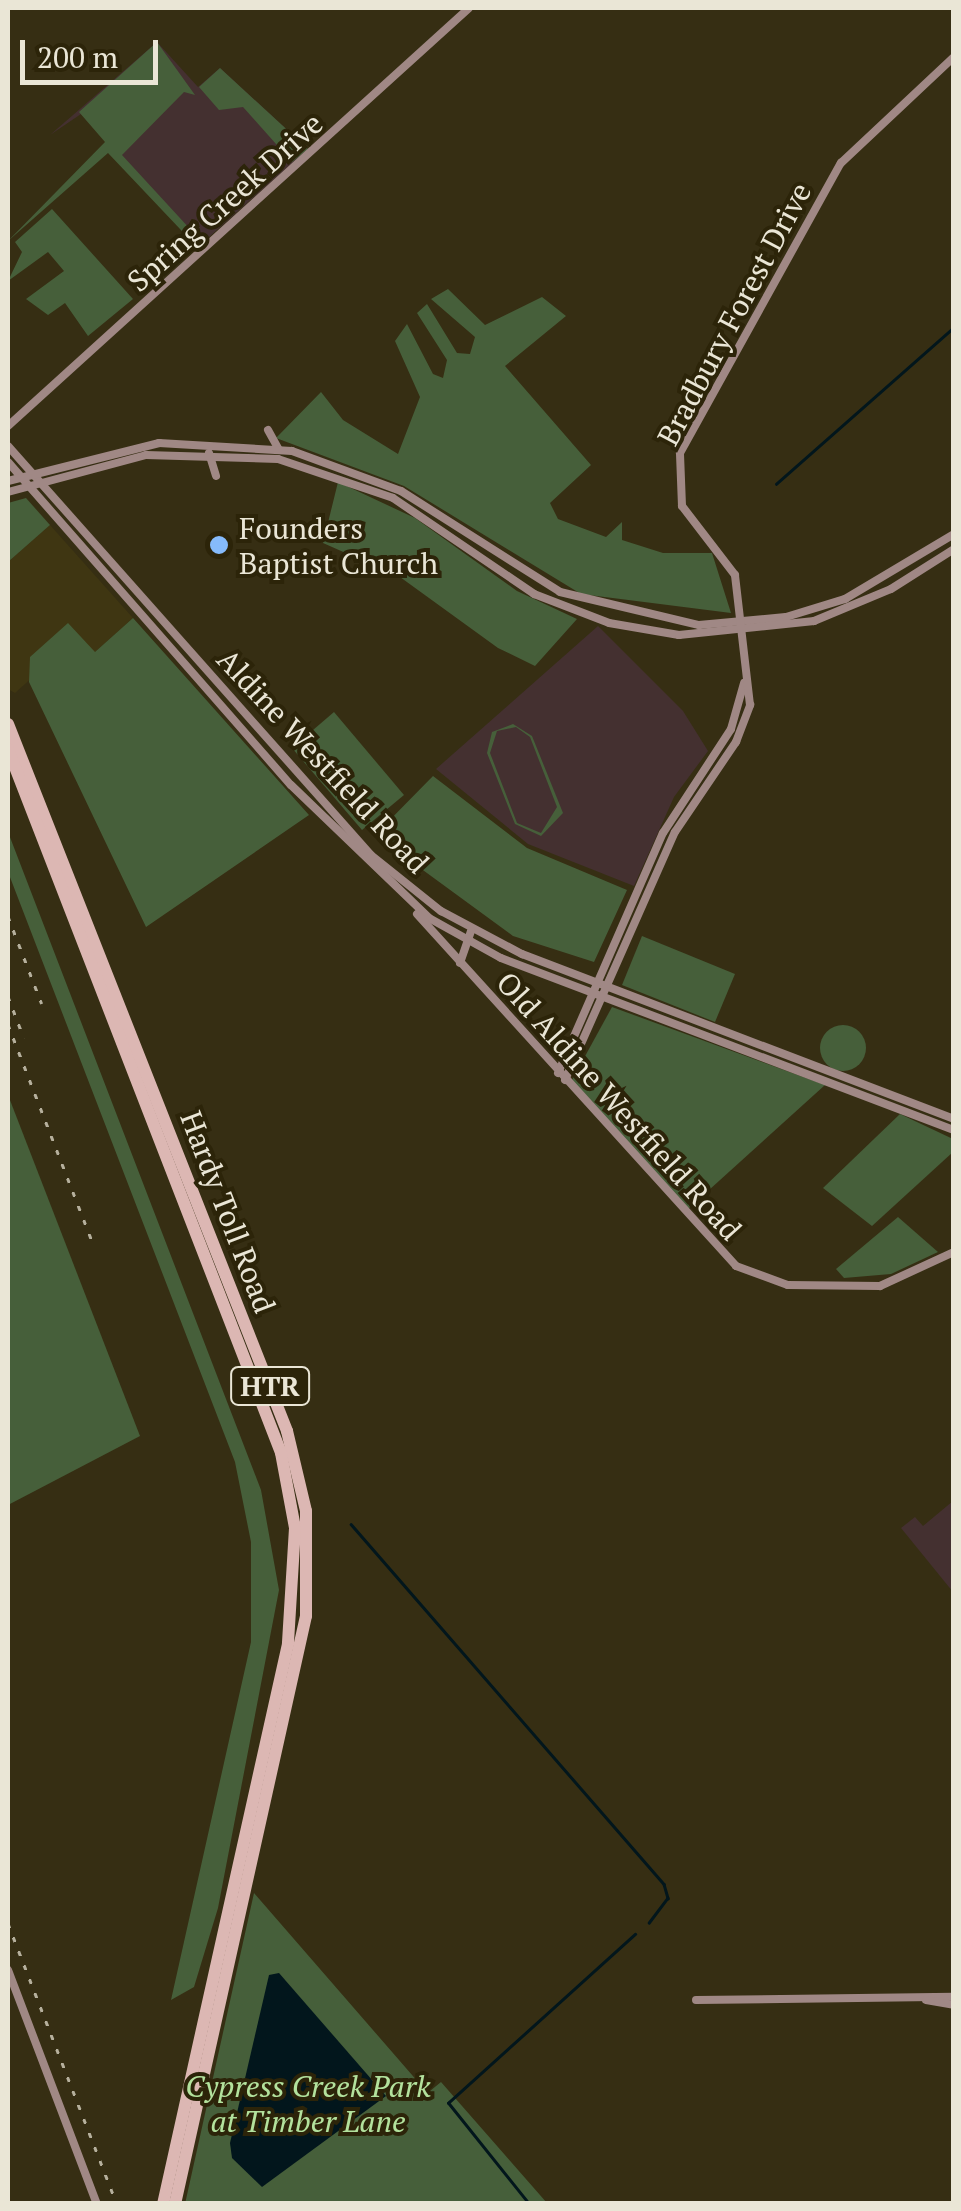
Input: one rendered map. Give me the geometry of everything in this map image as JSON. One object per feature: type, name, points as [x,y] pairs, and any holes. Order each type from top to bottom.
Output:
[{"type":"highway","name":"Hardy Toll Road","points":[[8,724],[287,1431],[306,1511],[306,1616],[163,2204]]},
{"type":"highway","name":"Hardy Toll Road","points":[[8,749],[291,1492],[288,1644],[196,2080],[175,2204]]},
{"type":"main road","name":"Spring Creek Drive","points":[[8,426],[469,8]]},
{"type":"main road","name":"Bradbury Forest Drive","points":[[745,674],[743,629],[730,564],[682,506],[680,453],[841,163],[954,57]]},
{"type":"main road","points":[[268,430],[282,449]]},
{"type":"main road","name":"Aldine Westfield Road","points":[[8,446],[402,884],[471,931],[522,954],[917,1110],[954,1130]]},
{"type":"main road","points":[[137,446],[139,456]]},
{"type":"main road","points":[[8,464],[8,479],[137,446],[282,449],[330,461],[415,498],[493,554],[571,597],[658,621],[743,629],[848,598],[954,534]]},
{"type":"main road","points":[[205,451],[218,462],[216,476]]},
{"type":"main road","points":[[8,492],[139,456],[205,451],[323,470],[407,506],[485,562],[566,607],[654,632],[743,629],[853,608],[954,548]]},
{"type":"main road","points":[[323,470],[330,461]]},
{"type":"main road","name":"Aldine Westfield Road","points":[[8,464],[344,842],[408,903],[465,940],[518,964],[684,1021]]},
{"type":"main road","points":[[57,504],[51,486],[59,477]]},
{"type":"main road","points":[[407,506],[415,498]]},
{"type":"main road","points":[[485,562],[493,554]]},
{"type":"main road","points":[[566,607],[571,597]]},
{"type":"main road","points":[[848,598],[853,608]]},
{"type":"main road","points":[[654,632],[658,621]]},
{"type":"main road","points":[[166,644],[175,636]]},
{"type":"main road","points":[[558,1073],[705,764],[738,716],[745,674]]},
{"type":"main road","points":[[565,1080],[608,998],[647,883],[747,718],[745,674]]},
{"type":"main road","points":[[705,764],[714,770]]},
{"type":"main road","points":[[344,842],[354,835]]},
{"type":"main road","points":[[408,903],[460,964]]},
{"type":"main road","name":"Old Aldine Westfield Road","points":[[471,931],[460,964],[745,1272],[788,1284],[880,1286],[954,1252]]},
{"type":"main road","points":[[518,964],[522,954]]},
{"type":"main road","name":"Aldine Westfield Road","points":[[917,1110],[954,1119]]},
{"type":"main road","points":[[8,1970],[97,2204]]},
{"type":"main road","points":[[912,1996],[954,2005]]},
{"type":"main road","points":[[696,2000],[954,1996]]},
{"type":"shaded area","points":[[157,42],[198,87],[220,68],[308,149],[199,246],[81,114],[50,135]]},
{"type":"shaded area","points":[[50,525],[133,618],[94,653],[31,657],[35,675],[15,693],[8,689],[8,562]]},
{"type":"shaded area","points":[[598,626],[683,711],[708,751],[674,797],[634,886],[528,844],[436,769]]},
{"type":"shaded area","points":[[953,1501],[953,1592],[901,1528],[915,1517],[923,1526]]},
{"type":"green space","points":[[157,42],[195,95],[184,92],[122,155],[202,242],[198,248],[108,153],[8,241],[105,142],[79,112]]},
{"type":"green space","points":[[220,68],[308,149],[292,162],[243,107],[219,110],[199,87]]},
{"type":"green space","points":[[52,209],[133,299],[88,336],[65,303],[48,315],[26,299],[64,271],[48,252],[8,281],[22,252],[15,242]]},
{"type":"green space","points":[[448,289],[485,325],[542,297],[566,316],[505,366],[591,465],[550,503],[558,519],[606,537],[622,522],[622,540],[663,553],[712,553],[731,613],[581,594],[404,486],[276,438],[321,392],[343,420],[398,454],[420,397],[395,341],[407,324],[433,374],[443,378],[447,360],[417,313],[427,304],[457,353],[470,354],[475,337],[431,299]]},
{"type":"green space","points":[[338,482],[415,518],[517,591],[577,619],[535,666],[498,648],[400,577],[323,543]]},
{"type":"green space","points":[[26,498],[50,525],[8,562],[8,503]]},
{"type":"green space","points":[[133,618],[309,815],[146,927],[29,682],[30,657],[68,623],[95,652]]},
{"type":"green space","points":[[334,712],[404,795],[362,830],[292,748]]},
{"type":"green space","points":[[513,724],[532,736],[563,813],[541,836],[515,824],[487,753],[492,732]],"holes":[[[516,727],[530,737],[557,807],[541,833],[517,823],[490,753],[497,731]]]},
{"type":"green space","points":[[433,776],[527,848],[627,890],[594,962],[513,936],[375,835]]},
{"type":"green space","points":[[8,832],[261,1490],[279,1590],[218,1908],[194,1987],[171,2000],[251,1642],[251,1542],[235,1462],[8,872]]},
{"type":"green space","points":[[642,936],[735,974],[715,1022],[622,985]]},
{"type":"green space","points":[[612,1007],[825,1085],[688,1209],[572,1080]]},
{"type":"green space","points":[[843,1025],[860,1031],[866,1048],[860,1065],[843,1071],[826,1065],[820,1048],[826,1031]]},
{"type":"green space","points":[[8,1095],[140,1436],[8,1505]]},
{"type":"green space","points":[[900,1114],[953,1139],[953,1152],[872,1226],[823,1188]]},
{"type":"green space","points":[[898,1217],[938,1252],[891,1274],[844,1278],[836,1269]]},
{"type":"green space","name":"Cypress Creek Park at Timber Lane","points":[[254,1893],[419,2083],[411,2090],[419,2100],[441,2082],[547,2203],[185,2204]]},
{"type":"water","points":[[279,1973],[386,2096],[262,2187],[232,2158],[230,2143],[269,1975]]},
{"type":"waterway","points":[[776,484],[954,327]]},
{"type":"waterway","points":[[351,1524],[664,1884],[668,1898],[649,1923]]},
{"type":"waterway","points":[[529,2204],[448,2103],[635,1934]]},
{"type":"railway","points":[[8,916],[42,1004]]},
{"type":"railway","points":[[8,996],[24,1038]]},
{"type":"railway","points":[[8,1024],[93,1243]]},
{"type":"railway","points":[[8,1923],[117,2204]]},
{"type":"place","name":"Founders Baptist Church","points":[[219,545]]}]
